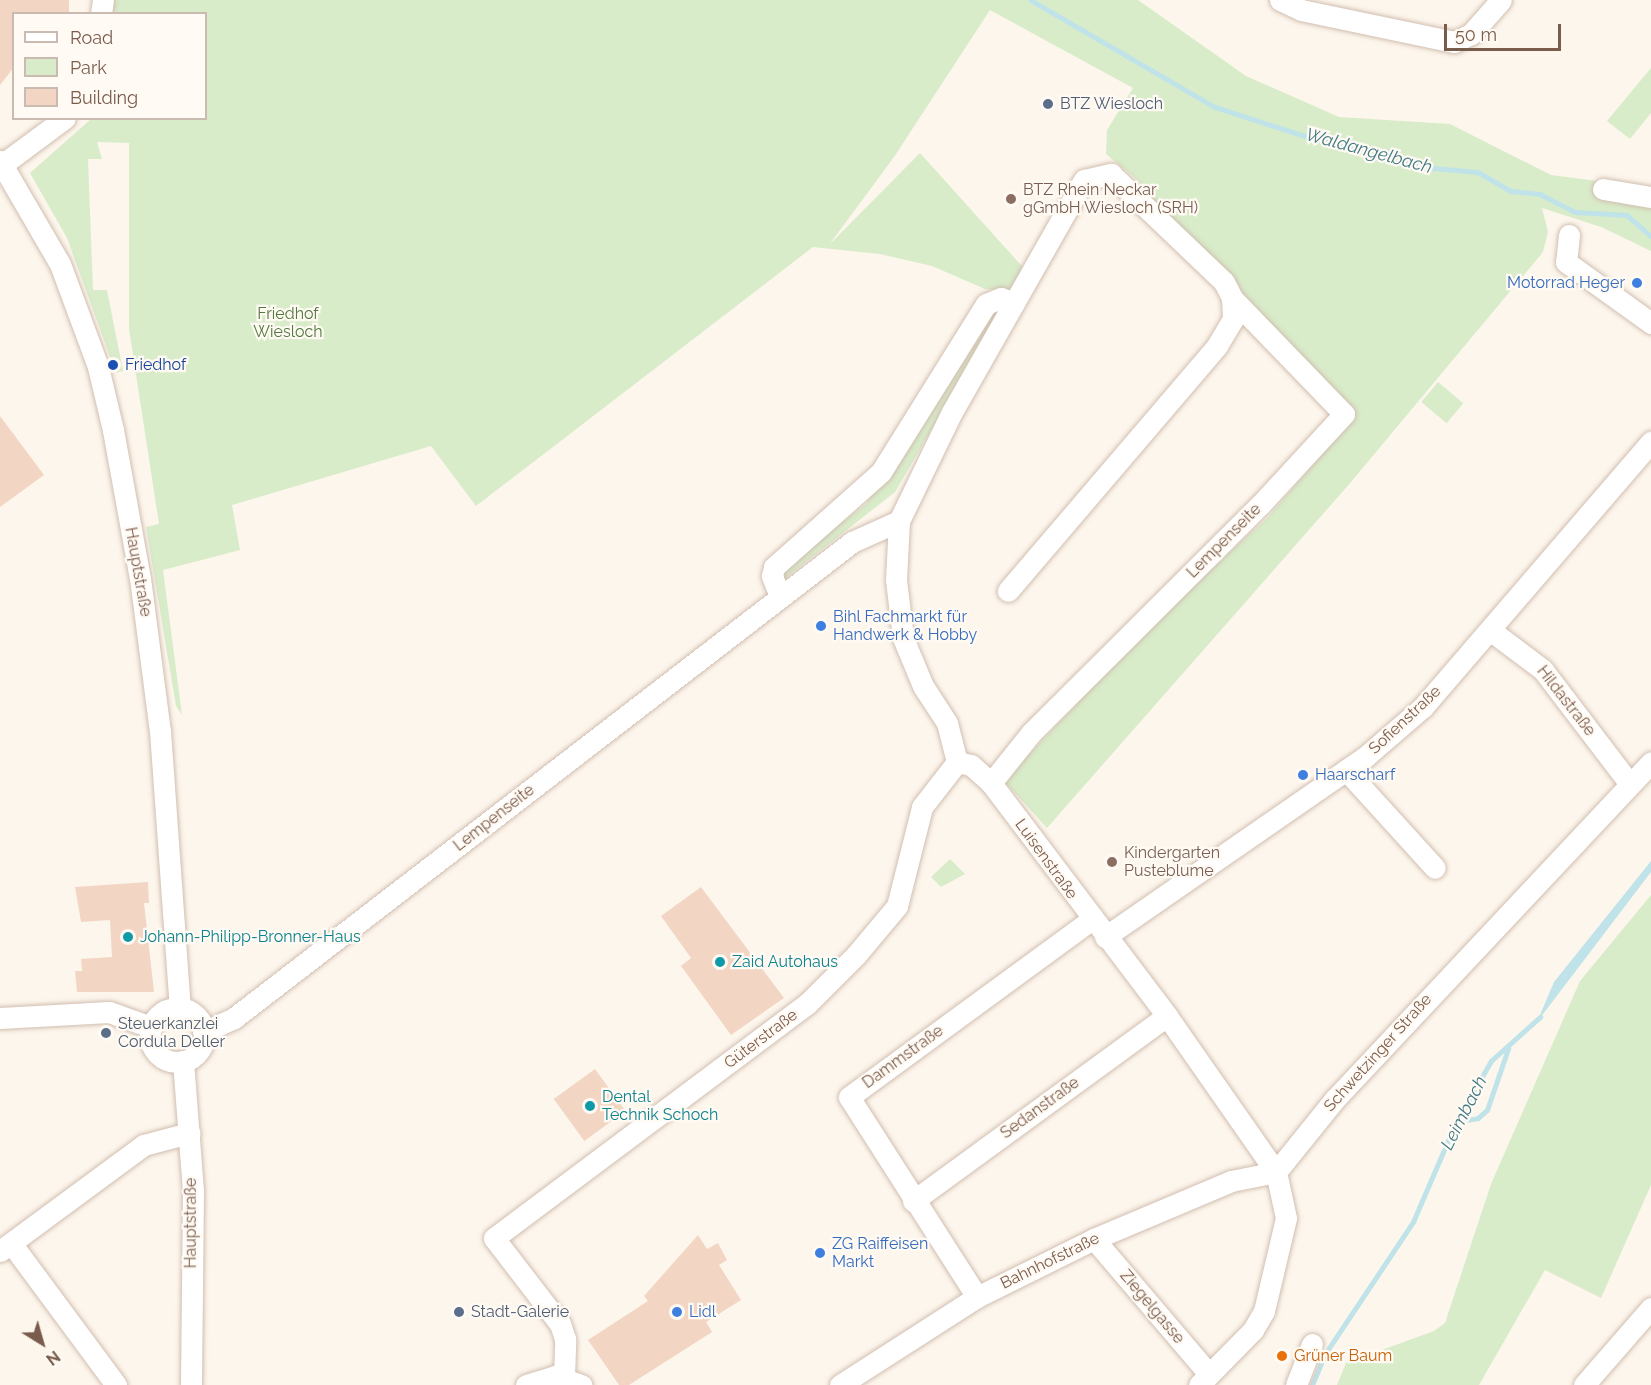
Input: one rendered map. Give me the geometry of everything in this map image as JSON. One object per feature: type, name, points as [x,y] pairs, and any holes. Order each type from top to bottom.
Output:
[{"type":"street","points":[[1281,0],[1301,10],[1454,42],[1472,34],[1501,0]]},
{"type":"street","points":[[1,162],[62,120]]},
{"type":"street","name":"Hauptstraße","points":[[1,162],[41,227],[77,305],[113,430],[140,578],[160,731],[180,1008]]},
{"type":"street","name":"Lempenseite","points":[[203,1032],[234,1018],[852,542],[899,521],[933,448],[1084,180],[1102,174],[1118,176],[1224,282],[1232,297],[1344,414],[1260,505],[1031,733],[991,783]]},
{"type":"street","points":[[1603,189],[1651,197]]},
{"type":"street","points":[[1569,235],[1566,262],[1651,323]]},
{"type":"street","points":[[1008,591],[1217,346],[1233,319],[1232,297]]},
{"type":"street","points":[[780,596],[772,576],[774,567],[881,472],[986,304],[1001,298],[1014,303]]},
{"type":"street","name":"Sofienstraße","points":[[1105,937],[1346,770],[1423,707],[1651,442]]},
{"type":"street","points":[[899,521],[896,580],[903,638],[922,686],[947,723],[957,762]]},
{"type":"street","name":"Hildastraße","points":[[1490,630],[1543,670],[1630,784]]},
{"type":"street","name":"Luisenstraße","points":[[957,762],[971,765],[991,783],[1091,920],[1167,1016],[1276,1172]]},
{"type":"street","name":"Güterstraße","points":[[526,1385],[572,1381],[565,1342],[560,1324],[494,1238],[807,1004],[856,955],[897,906],[922,807],[957,762]]},
{"type":"street","name":"Schwetzinger Straße","points":[[1276,1172],[1335,1099],[1651,762]]},
{"type":"street","points":[[1346,770],[1435,868]]},
{"type":"street","name":"Dammstraße","points":[[977,1297],[913,1201],[849,1096],[1091,920]]},
{"type":"street","points":[[180,1008],[198,1018],[203,1032],[198,1050],[183,1061],[165,1059],[155,1051],[151,1027],[162,1012],[180,1008]]},
{"type":"street","points":[[0,1018],[109,1011],[151,1027]]},
{"type":"street","name":"Sedanstraße","points":[[913,1201],[1167,1016]]},
{"type":"street","name":"Hauptstraße","points":[[183,1061],[189,1133],[191,1385]]},
{"type":"street","points":[[116,1385],[6,1247],[144,1145],[189,1133]]},
{"type":"street","points":[[1204,1380],[1254,1330],[1274,1277],[1286,1218],[1276,1172]]},
{"type":"street","name":"Bahnhofstraße","points":[[840,1385],[977,1297],[1094,1239],[1231,1181],[1276,1172]]},
{"type":"street","name":"Ziegelgasse","points":[[1094,1239],[1204,1380]]},
{"type":"street","points":[[1584,1385],[1626,1333],[1651,1308]]},
{"type":"street","points":[[1626,1333],[1651,1335]]},
{"type":"street","points":[[1296,1385],[1312,1344]]},
{"type":"green space","name":"Friedhof Wiesloch","points":[[113,0],[1138,0],[1246,76],[1339,117],[1450,124],[1551,175],[1597,181],[1651,197],[1651,251],[1601,227],[1542,208],[1548,232],[1543,252],[1351,482],[1047,828],[1004,781],[1152,624],[1268,517],[1352,419],[1135,178],[1106,154],[1107,130],[1133,88],[990,10],[894,157],[829,245],[920,153],[1029,274],[1019,291],[985,289],[932,266],[880,254],[813,247],[476,506],[431,446],[232,505],[240,550],[163,570],[182,715],[176,706],[146,527],[159,524],[129,329],[129,143],[97,142],[102,159],[88,159],[93,290],[107,290],[123,371],[116,373],[67,238],[30,173],[90,120],[207,120],[207,12],[112,12]]},
{"type":"green space","points":[[1651,68],[1651,113],[1630,139],[1607,121]]},
{"type":"green space","points":[[994,310],[997,317],[895,492],[783,580],[786,566],[866,504]]},
{"type":"green space","points":[[1438,382],[1463,403],[1447,423],[1421,402]]},
{"type":"green space","points":[[950,859],[965,874],[941,887],[931,877]]},
{"type":"green space","points":[[1651,895],[1651,1185],[1601,1298],[1545,1270],[1479,1385],[1337,1385],[1346,1363],[1434,1331],[1445,1323],[1491,1184],[1580,981]]},
{"type":"water","points":[[1651,861],[1651,872],[1537,1022],[1554,982]]},
{"type":"building","points":[[0,0],[69,0],[69,12],[12,12],[12,70],[0,85]]},
{"type":"building","points":[[0,416],[44,475],[0,507]]},
{"type":"building","name":"Johann-Philipp-Bronner-Haus","points":[[148,882],[149,903],[144,903],[154,992],[77,992],[75,971],[82,971],[81,959],[112,957],[110,920],[81,922],[75,887]]},
{"type":"building","name":"Zaid Autohaus","points":[[701,887],[784,998],[731,1035],[681,966],[691,958],[661,916]]},
{"type":"building","name":"Dental Technik Schoch","points":[[595,1069],[626,1111],[584,1141],[554,1099]]},
{"type":"building","name":"Lidl","points":[[698,1235],[707,1249],[718,1243],[727,1260],[719,1265],[741,1300],[706,1322],[712,1332],[629,1385],[619,1385],[588,1340],[648,1301],[644,1296]]},
{"type":"waterway","name":"Waldangelbach","points":[[1031,0],[1215,107],[1314,139],[1393,153],[1421,167],[1478,172],[1511,191],[1540,194],[1575,212],[1627,215],[1651,236]]},
{"type":"waterway","name":"Leimbach","points":[[1312,1385],[1325,1354],[1413,1222],[1456,1122],[1491,1061],[1540,1017]]},
{"type":"waterway","points":[[1456,1122],[1478,1118],[1487,1110],[1508,1049]]},
{"type":"place","name":"BTZ Wiesloch","points":[[1048,104]]},
{"type":"place","name":"BTZ Rhein Neckar gGmbH Wiesloch (SRH)","points":[[1011,199]]},
{"type":"place","name":"Motorrad Heger","points":[[1637,283]]},
{"type":"place","name":"Friedhof","points":[[113,365]]},
{"type":"place","name":"Bihl Fachmarkt für Handwerk & Hobby","points":[[821,626]]},
{"type":"place","name":"Haarscharf","points":[[1303,775]]},
{"type":"place","name":"Kindergarten Pusteblume","points":[[1112,862]]},
{"type":"place","name":"Johann-Philipp-Bronner-Haus","points":[[128,937]]},
{"type":"place","name":"Zaid Autohaus","points":[[720,962]]},
{"type":"place","name":"Steuerkanzlei Cordula Deller","points":[[106,1033]]},
{"type":"place","name":"Dental Technik Schoch","points":[[590,1106]]},
{"type":"place","name":"ZG Raiffeisen Markt","points":[[820,1253]]},
{"type":"place","name":"Stadt-Galerie","points":[[459,1312]]},
{"type":"place","name":"Lidl","points":[[677,1312]]},
{"type":"place","name":"Grüner Baum","points":[[1282,1356]]}]
